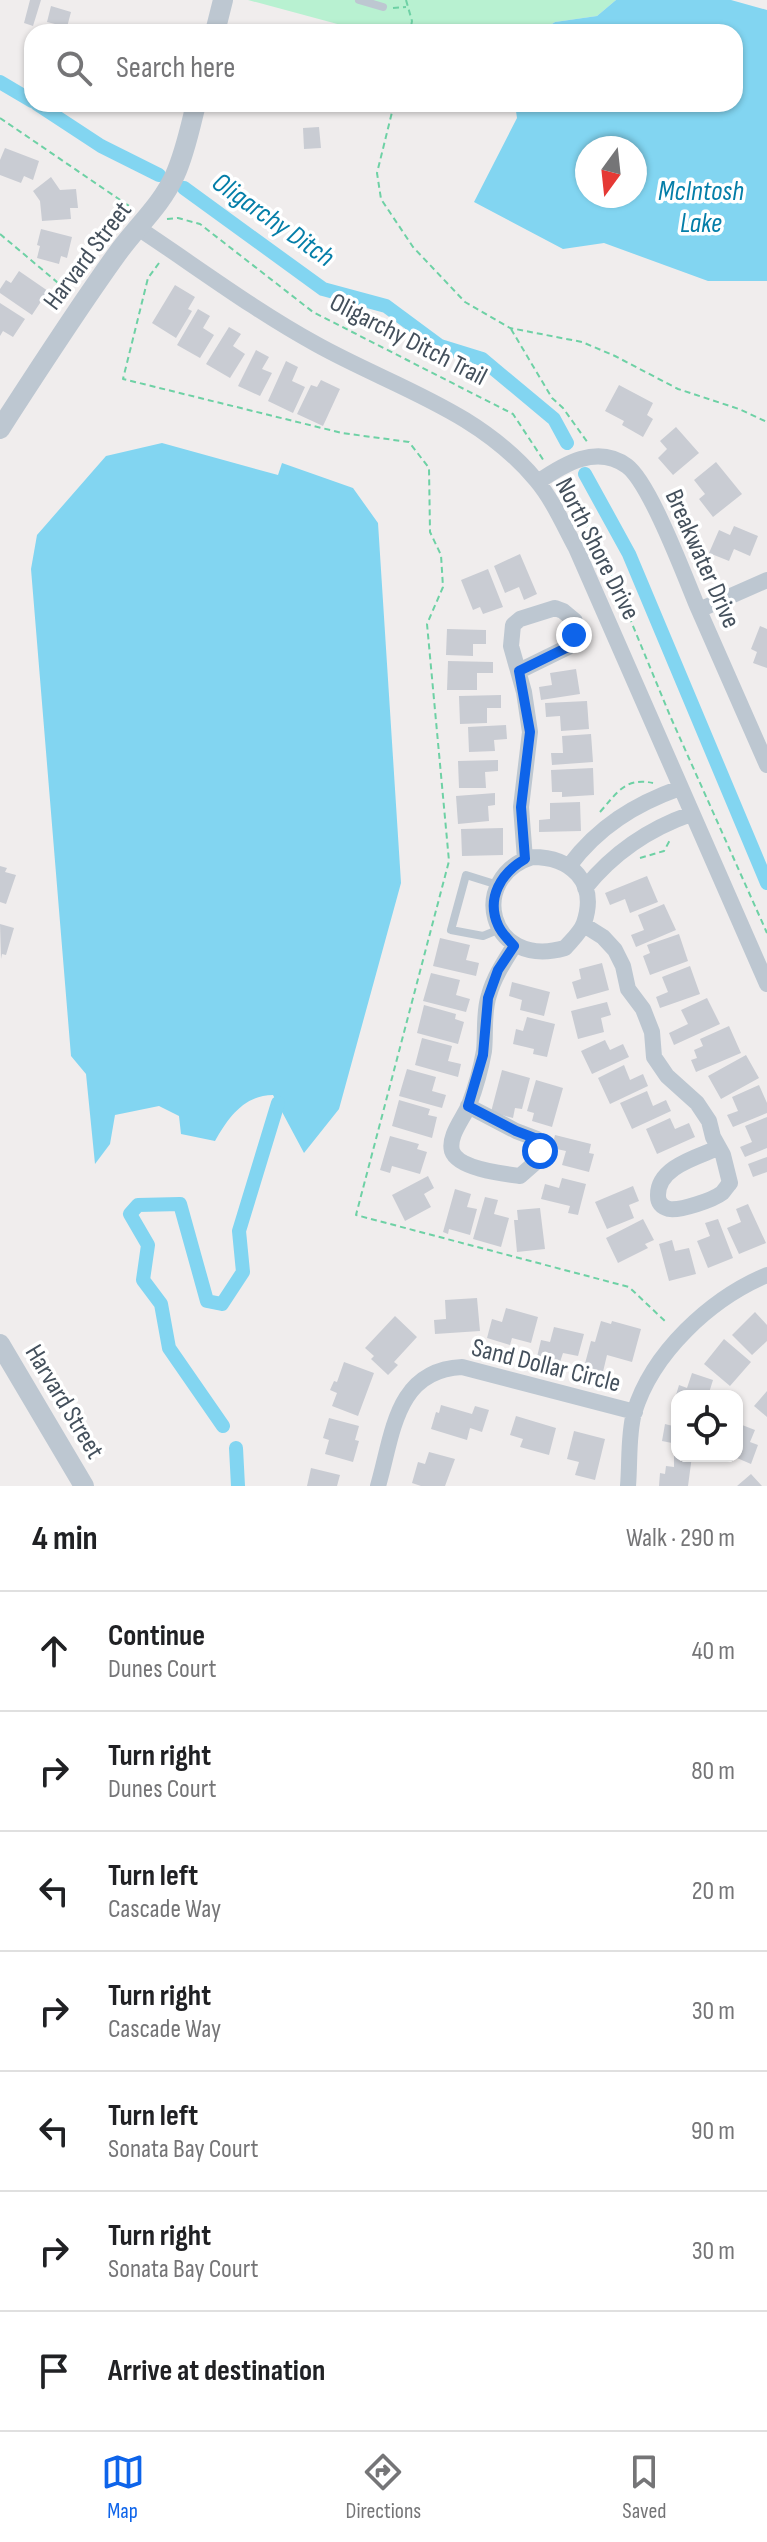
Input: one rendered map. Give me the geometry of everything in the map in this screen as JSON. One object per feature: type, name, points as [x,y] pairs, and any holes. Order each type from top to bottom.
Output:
[{"type":"street","points":[[217,24],[223,0]]},
{"type":"street","name":"Harvard Street","points":[[0,429],[137,220],[150,215],[174,178],[194,112]]},
{"type":"street","name":"North Shore Drive","points":[[137,220],[170,250],[272,319],[481,428],[514,455],[538,482],[576,548],[767,984]]},
{"type":"street","name":"Breakwater Drive","points":[[538,482],[548,466],[593,456],[607,457],[627,466],[639,478],[767,765]]},
{"type":"street","points":[[699,610],[767,580]]},
{"type":"street","points":[[519,671],[530,732],[521,807],[525,859]]},
{"type":"street","points":[[569,866],[595,836],[618,817],[652,798],[680,788]]},
{"type":"street","points":[[585,888],[608,861],[630,843],[665,823],[691,814]]},
{"type":"street","points":[[546,857],[569,866],[582,878],[585,888],[584,925],[565,948],[538,953],[514,946],[500,929],[493,901],[498,885],[510,870],[525,859],[546,857]]},
{"type":"street","points":[[584,925],[603,937],[615,950],[623,966],[628,989],[643,1009],[652,1032],[654,1057],[667,1076],[697,1103],[709,1121],[723,1155],[730,1183],[723,1192],[679,1209],[661,1205],[659,1189],[669,1172],[718,1148]]},
{"type":"street","points":[[468,1106],[537,1139],[540,1151],[531,1168],[520,1176],[490,1172],[458,1159],[453,1153],[452,1143],[468,1106],[483,1055],[488,998],[498,970],[514,946]]},
{"type":"street","points":[[628,1486],[635,1412],[646,1381],[663,1355],[707,1311],[738,1289],[767,1275]]},
{"type":"street","name":"Harvard Street","points":[[1,1350],[84,1486]]},
{"type":"street","name":"Sand Dollar Circle","points":[[378,1486],[402,1402],[413,1386],[427,1375],[446,1368],[462,1367],[635,1412]]},
{"type":"lane","points":[[359,0],[383,7]]},
{"type":"lane","points":[[498,885],[466,875],[451,930],[483,936],[500,929]]},
{"type":"path","points":[[406,0],[411,24]]},
{"type":"path","points":[[392,112],[377,173],[381,199],[413,247],[465,302],[510,328],[582,342],[678,389],[739,409],[767,422]]},
{"type":"path","points":[[0,118],[137,220]]},
{"type":"path","name":"Oligarchy Ditch Trail","points":[[163,219],[178,218],[200,224],[313,312],[513,414],[548,466],[573,493],[614,580],[671,718],[767,933]]},
{"type":"path","points":[[0,234],[83,304]]},
{"type":"path","points":[[170,250],[148,278],[123,379],[342,433],[409,442],[429,468],[430,532],[441,555],[443,587],[427,624],[449,861],[356,1215],[629,1287],[667,1323]]},
{"type":"path","points":[[510,328],[552,398],[588,443],[577,445]]},
{"type":"green space","points":[[248,0],[616,0],[597,16],[552,24],[337,24]]},
{"type":"water","name":"McIntosh Lake","points":[[616,0],[731,0],[767,10],[767,281],[708,281],[604,243],[563,249],[474,202],[517,118],[516,112],[743,112],[743,24],[552,24],[597,16]]},
{"type":"water","points":[[162,443],[278,475],[282,463],[353,488],[378,523],[401,883],[339,1109],[304,1153],[273,1095],[245,1103],[231,1116],[215,1141],[181,1134],[179,1116],[159,1106],[115,1115],[110,1144],[95,1164],[86,1074],[71,1056],[31,569],[37,535],[106,456]]},
{"type":"building","points":[[30,0],[41,0],[34,24],[24,23]]},
{"type":"building","points":[[51,6],[71,12],[68,24],[47,22]]},
{"type":"building","points":[[319,127],[321,148],[304,149],[303,128]]},
{"type":"building","points":[[5,148],[39,161],[33,180],[24,176],[21,183],[0,175],[0,160]]},
{"type":"building","points":[[51,177],[60,190],[76,189],[78,208],[70,208],[71,219],[42,221],[40,201],[33,191]]},
{"type":"building","points":[[41,229],[72,237],[67,258],[61,256],[59,264],[37,258]]},
{"type":"building","points":[[19,271],[48,291],[32,315],[0,293],[6,280],[11,283]]},
{"type":"building","points":[[175,285],[195,297],[188,309],[192,311],[176,338],[152,323]]},
{"type":"building","points":[[0,303],[25,319],[13,337],[3,331],[0,336]]},
{"type":"building","points":[[198,309],[210,316],[203,328],[214,335],[200,358],[177,345]]},
{"type":"building","points":[[229,327],[241,334],[233,346],[245,354],[230,378],[206,364]]},
{"type":"building","points":[[256,350],[269,357],[262,369],[272,373],[260,396],[238,386]]},
{"type":"building","points":[[286,361],[298,367],[292,381],[305,387],[293,413],[268,401]]},
{"type":"building","points":[[321,380],[340,389],[323,426],[297,414],[311,385],[317,387]]},
{"type":"building","points":[[619,385],[653,403],[647,415],[653,419],[643,437],[622,425],[624,421],[605,411]]},
{"type":"building","points":[[676,427],[699,453],[673,475],[658,458],[667,449],[660,441]]},
{"type":"building","points":[[716,462],[742,494],[713,517],[699,499],[705,494],[694,480]]},
{"type":"building","points":[[734,526],[758,536],[750,556],[734,549],[729,561],[709,553],[719,530],[730,535]]},
{"type":"building","points":[[520,554],[537,594],[524,600],[519,587],[505,593],[494,566]]},
{"type":"building","points":[[488,569],[503,607],[483,614],[480,607],[473,610],[461,580]]},
{"type":"building","points":[[760,626],[767,629],[767,668],[753,663],[757,652],[751,649]]},
{"type":"building","points":[[447,629],[486,630],[486,644],[473,644],[473,656],[446,655]]},
{"type":"building","points":[[448,661],[493,662],[493,673],[477,673],[477,690],[447,690]]},
{"type":"building","points":[[576,669],[580,694],[541,700],[539,687],[552,685],[550,673]]},
{"type":"building","points":[[501,695],[501,708],[487,708],[487,723],[460,724],[459,696]]},
{"type":"building","points":[[587,701],[589,729],[561,731],[560,716],[546,717],[545,703]]},
{"type":"building","points":[[506,725],[507,739],[494,740],[495,751],[469,752],[468,727]]},
{"type":"building","points":[[591,734],[593,762],[552,765],[551,753],[563,753],[562,736]]},
{"type":"building","points":[[498,760],[498,771],[485,772],[486,788],[459,788],[458,761]]},
{"type":"building","points":[[593,768],[594,795],[562,797],[562,792],[552,792],[551,770]]},
{"type":"building","points":[[495,793],[495,805],[488,806],[489,821],[458,824],[456,796]]},
{"type":"building","points":[[580,802],[581,831],[539,832],[539,820],[550,819],[550,803]]},
{"type":"building","points":[[503,828],[503,855],[462,856],[461,829]]},
{"type":"building","points":[[0,866],[7,868],[5,872],[16,875],[6,904],[0,902]]},
{"type":"building","points":[[647,876],[658,902],[630,913],[625,899],[610,905],[605,893]]},
{"type":"building","points":[[664,904],[676,930],[636,947],[631,935],[644,930],[638,915]]},
{"type":"building","points":[[0,924],[14,928],[6,955],[2,954],[1,959]]},
{"type":"building","points":[[679,934],[688,961],[650,975],[643,956],[650,953],[647,945]]},
{"type":"building","points":[[440,938],[470,945],[466,960],[479,963],[476,976],[433,966]]},
{"type":"building","points":[[602,963],[609,990],[577,999],[572,982],[581,979],[579,969]]},
{"type":"building","points":[[690,966],[700,994],[660,1008],[656,997],[668,992],[662,977]]},
{"type":"building","points":[[431,973],[460,980],[456,995],[470,999],[466,1012],[423,1001]]},
{"type":"building","points":[[512,982],[550,992],[544,1016],[520,1010],[522,1000],[509,996]]},
{"type":"building","points":[[707,998],[720,1024],[674,1045],[669,1033],[688,1024],[681,1010]]},
{"type":"building","points":[[607,1002],[611,1015],[601,1018],[604,1032],[578,1039],[571,1011]]},
{"type":"building","points":[[424,1005],[456,1014],[455,1019],[464,1022],[458,1044],[417,1033]]},
{"type":"building","points":[[527,1017],[555,1024],[547,1057],[533,1054],[534,1049],[513,1044],[516,1029],[523,1031]]},
{"type":"building","points":[[729,1026],[741,1053],[696,1072],[691,1060],[697,1058],[694,1050],[703,1046],[700,1039]]},
{"type":"building","points":[[422,1038],[452,1046],[448,1061],[461,1064],[458,1077],[415,1065]]},
{"type":"building","points":[[605,1040],[610,1050],[623,1044],[629,1057],[592,1074],[581,1051]]},
{"type":"building","points":[[746,1055],[759,1078],[721,1099],[708,1076]]},
{"type":"building","points":[[624,1065],[630,1080],[643,1074],[648,1086],[610,1104],[598,1078]]},
{"type":"building","points":[[407,1069],[436,1077],[432,1091],[446,1095],[442,1108],[399,1096]]},
{"type":"building","points":[[502,1070],[530,1078],[522,1109],[515,1108],[513,1118],[491,1112]]},
{"type":"building","points":[[536,1080],[563,1088],[552,1127],[532,1121],[534,1113],[527,1111]]},
{"type":"building","points":[[759,1085],[767,1103],[767,1113],[733,1127],[727,1115],[738,1111],[732,1097]]},
{"type":"building","points":[[647,1091],[653,1106],[666,1100],[671,1111],[632,1129],[620,1103]]},
{"type":"building","points":[[399,1100],[430,1109],[428,1115],[437,1117],[432,1138],[392,1126]]},
{"type":"building","points":[[767,1117],[767,1148],[745,1157],[740,1147],[752,1142],[745,1126]]},
{"type":"building","points":[[670,1118],[675,1129],[689,1123],[695,1137],[657,1154],[646,1129]]},
{"type":"building","points":[[555,1135],[591,1144],[589,1153],[594,1154],[589,1172],[562,1165],[566,1151],[552,1148]]},
{"type":"building","points":[[390,1136],[419,1144],[417,1149],[427,1152],[420,1174],[392,1166],[390,1173],[380,1170]]},
{"type":"building","points":[[767,1157],[767,1172],[753,1177],[748,1164]]},
{"type":"building","points":[[428,1176],[434,1188],[424,1194],[431,1207],[405,1221],[392,1195]]},
{"type":"building","points":[[562,1178],[586,1184],[578,1215],[568,1213],[570,1206],[541,1199],[545,1184],[559,1188]]},
{"type":"building","points":[[633,1186],[639,1201],[629,1205],[634,1218],[607,1229],[595,1202]]},
{"type":"building","points":[[455,1189],[471,1194],[467,1207],[477,1209],[470,1235],[449,1229],[448,1234],[443,1232]]},
{"type":"building","points":[[485,1197],[498,1200],[494,1214],[509,1218],[501,1247],[473,1239]]},
{"type":"building","points":[[748,1204],[766,1243],[739,1254],[727,1228],[741,1222],[736,1209]]},
{"type":"building","points":[[540,1208],[545,1249],[517,1252],[514,1220],[518,1220],[517,1210]]},
{"type":"building","points":[[643,1219],[654,1240],[645,1244],[648,1248],[618,1263],[606,1238]]},
{"type":"building","points":[[718,1219],[733,1258],[708,1268],[697,1241],[710,1236],[705,1223]]},
{"type":"building","points":[[672,1240],[675,1251],[689,1248],[696,1274],[669,1281],[659,1244]]},
{"type":"building","points":[[477,1298],[480,1331],[435,1334],[434,1320],[446,1319],[445,1300]]},
{"type":"building","points":[[506,1308],[538,1317],[531,1343],[512,1338],[510,1345],[487,1338],[492,1319],[502,1322]]},
{"type":"building","points":[[755,1312],[767,1325],[767,1341],[752,1355],[732,1335]]},
{"type":"building","points":[[395,1316],[417,1337],[394,1362],[398,1365],[388,1375],[371,1359],[374,1356],[365,1348]]},
{"type":"building","points":[[601,1321],[641,1329],[632,1362],[607,1355],[602,1376],[583,1371],[591,1341],[595,1342]]},
{"type":"building","points":[[554,1327],[584,1334],[578,1356],[563,1353],[560,1362],[537,1357],[541,1340],[550,1342]]},
{"type":"building","points":[[724,1339],[751,1362],[730,1386],[704,1364]]},
{"type":"building","points":[[344,1362],[374,1373],[358,1416],[332,1406],[337,1393],[330,1390],[334,1381],[337,1382]]},
{"type":"building","points":[[692,1373],[713,1380],[710,1390],[678,1390],[679,1385],[687,1388]]},
{"type":"building","points":[[767,1391],[767,1417],[754,1406]]},
{"type":"building","points":[[441,1405],[472,1414],[475,1406],[489,1410],[482,1432],[470,1428],[467,1440],[431,1429]]},
{"type":"building","points":[[516,1416],[556,1428],[549,1455],[520,1447],[523,1439],[510,1435]]},
{"type":"building","points":[[329,1418],[359,1426],[355,1440],[359,1441],[353,1462],[325,1454],[329,1440],[323,1438]]},
{"type":"building","points":[[665,1424],[671,1426],[671,1443],[662,1441]]},
{"type":"building","points":[[743,1425],[755,1430],[750,1442],[758,1445],[751,1464],[743,1461]]},
{"type":"building","points":[[574,1431],[605,1439],[595,1480],[575,1475],[579,1462],[567,1459]]},
{"type":"building","points":[[429,1452],[455,1459],[445,1486],[412,1483],[418,1462],[425,1464]]},
{"type":"building","points":[[674,1462],[691,1462],[688,1486],[659,1486],[660,1473],[665,1474],[666,1466],[674,1467]]},
{"type":"building","points":[[311,1468],[340,1475],[337,1486],[307,1486]]},
{"type":"building","points":[[751,1474],[762,1486],[737,1486]]},
{"type":"waterway","name":"Oligarchy Ditch","points":[[0,82],[24,96]]},
{"type":"waterway","name":"Oligarchy Ditch","points":[[49,112],[101,146],[159,175]]},
{"type":"waterway","name":"Oligarchy Ditch","points":[[184,188],[323,289],[386,306],[440,346],[482,359],[554,419],[567,443]]},
{"type":"waterway","name":"Oligarchy Ditch","points":[[585,474],[629,554],[767,883]]},
{"type":"waterway","points":[[223,1426],[169,1348],[161,1304],[143,1280],[148,1245],[130,1214],[138,1205],[180,1204],[207,1301],[222,1304],[243,1272],[239,1231],[278,1103]]},
{"type":"waterway","points":[[236,1448],[238,1486]]},
{"type":"route","points":[[540,1151],[537,1139],[468,1106],[483,1055],[488,998],[498,970],[514,946],[497,924],[493,901],[499,881],[525,859],[521,807],[530,732],[519,671],[568,647],[574,635]]}]
